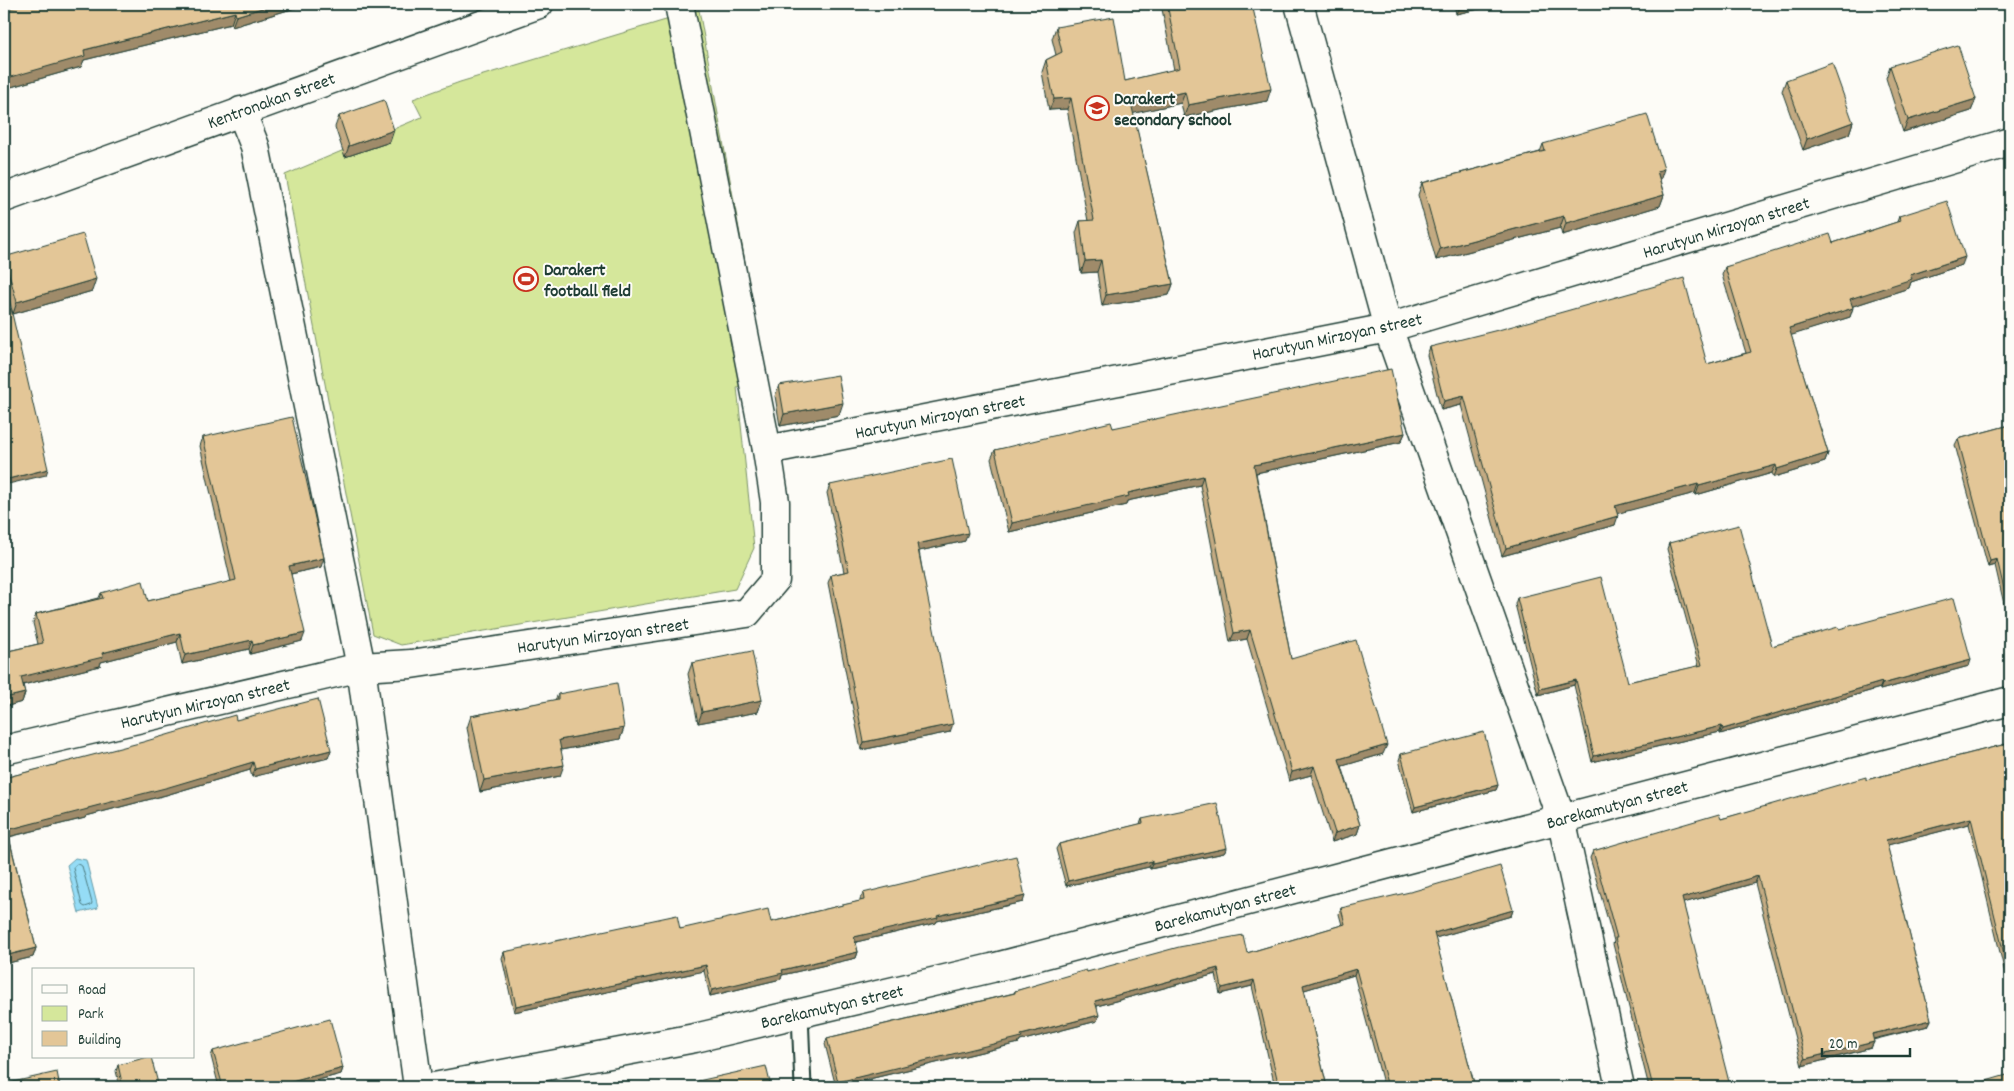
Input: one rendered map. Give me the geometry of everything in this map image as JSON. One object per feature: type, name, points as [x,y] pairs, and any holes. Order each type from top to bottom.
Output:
[{"type":"street","name":"Kentronakan street","points":[[4,198],[539,4]]},
{"type":"street","points":[[679,4],[767,450]]},
{"type":"street","points":[[1299,4],[1388,328],[1562,818],[1620,1087]]},
{"type":"street","points":[[241,111],[255,146],[361,667],[418,1087]]},
{"type":"street","name":"Harutyun Mirzoyan street","points":[[4,750],[361,667],[411,664],[747,613],[775,580],[775,502],[767,450],[1388,328],[2010,142]]},
{"type":"street","name":"Barekamutyan street","points":[[434,1087],[695,1038],[992,968],[2010,701]]},
{"type":"lane","points":[[800,1014],[803,1087]]},
{"type":"green space","name":"Darakert football field","points":[[699,10],[767,382],[737,387],[754,548],[735,589],[401,645],[373,634],[285,175],[422,117],[413,99],[460,82]]},
{"type":"water","points":[[75,858],[86,860],[98,908],[79,913],[67,865]]},
{"type":"building","points":[[25,4],[275,4],[236,16],[235,12],[84,50],[85,56],[4,79],[4,10]]},
{"type":"building","points":[[1167,4],[1252,4],[1271,89],[1188,105],[1185,92],[1131,103],[1173,284],[1106,295],[1101,260],[1085,261],[1080,221],[1094,220],[1071,98],[1054,99],[1046,60],[1062,52],[1056,27],[1114,17],[1125,81],[1180,68]]},
{"type":"building","points":[[1457,4],[1480,4],[1458,9]]},
{"type":"building","points":[[1958,45],[1976,99],[1908,120],[1890,66]]},
{"type":"building","points":[[1832,63],[1853,122],[1807,139],[1786,80]]},
{"type":"building","points":[[384,100],[394,130],[349,146],[339,116]]},
{"type":"building","points":[[1647,114],[1664,169],[1657,171],[1664,195],[1566,223],[1564,216],[1440,249],[1422,183],[1545,151],[1543,144]]},
{"type":"building","points":[[1947,201],[1965,257],[1910,275],[1912,279],[1850,299],[1853,308],[1789,328],[1828,453],[1777,469],[1776,465],[1615,506],[1618,516],[1506,548],[1464,396],[1444,401],[1430,347],[1502,329],[1684,278],[1707,364],[1751,352],[1725,267],[1830,234],[1833,243],[1900,221],[1899,216]]},
{"type":"building","points":[[83,234],[96,279],[17,302],[4,257]]},
{"type":"building","points":[[11,309],[48,469],[4,480],[4,310]]},
{"type":"building","points":[[1391,369],[1405,433],[1254,465],[1291,659],[1356,640],[1387,745],[1339,759],[1360,825],[1335,833],[1314,766],[1292,772],[1250,630],[1234,633],[1203,476],[1128,493],[1129,496],[1012,523],[995,450],[1111,422],[1113,428]]},
{"type":"building","points":[[838,375],[843,403],[784,414],[779,385]]},
{"type":"building","points":[[292,417],[324,558],[289,566],[305,633],[253,645],[252,640],[185,655],[180,633],[102,653],[103,657],[21,677],[25,693],[4,698],[4,652],[43,643],[36,614],[103,598],[101,593],[143,581],[148,601],[236,580],[203,437]]},
{"type":"building","points":[[2010,425],[2010,615],[1997,559],[1990,561],[1958,439]]},
{"type":"building","points":[[952,459],[968,533],[917,544],[953,724],[864,742],[831,575],[849,571],[830,485]]},
{"type":"building","points":[[1739,525],[1772,646],[1838,627],[1839,629],[1954,598],[1971,660],[1882,684],[1882,682],[1723,729],[1722,726],[1594,756],[1576,680],[1540,689],[1517,598],[1601,577],[1628,682],[1702,665],[1669,543]]},
{"type":"building","points":[[752,651],[762,700],[702,712],[692,663]]},
{"type":"building","points":[[617,683],[624,728],[559,740],[564,765],[484,780],[471,716],[558,699],[558,694]]},
{"type":"building","points":[[318,699],[331,750],[255,769],[253,762],[169,787],[7,830],[36,948],[4,956],[4,778],[143,742],[235,715],[236,720]]},
{"type":"building","points":[[1484,732],[1498,785],[1415,807],[1401,754]]},
{"type":"building","points":[[2010,743],[2010,979],[1971,818],[1886,840],[1931,1020],[1872,1034],[1874,1042],[1805,1059],[1758,876],[1682,898],[1729,1082],[1710,1087],[1653,1087],[1615,938],[1617,938],[1593,851],[1719,814],[1721,819],[1866,777],[1866,780]]},
{"type":"building","points":[[1217,803],[1227,848],[1152,864],[1152,861],[1068,881],[1059,844],[1143,823],[1142,819]]},
{"type":"building","points":[[1016,856],[1025,896],[854,937],[858,952],[782,970],[783,973],[712,990],[706,965],[516,1006],[504,952],[677,915],[680,929],[768,909],[771,922],[864,900],[863,893]]},
{"type":"building","points":[[1500,866],[1513,910],[1434,933],[1475,1087],[1388,1087],[1356,969],[1303,985],[1327,1087],[1279,1087],[1254,980],[1222,988],[1218,968],[1095,1001],[1099,1015],[1021,1035],[1022,1037],[838,1082],[827,1038],[1015,993],[1015,991],[1086,970],[1087,972],[1179,947],[1243,935],[1247,953],[1345,924],[1341,908],[1414,891]]},
{"type":"building","points":[[330,1019],[343,1068],[273,1087],[223,1087],[213,1051]]},
{"type":"building","points":[[151,1058],[159,1087],[123,1087],[118,1065]]},
{"type":"building","points":[[766,1066],[771,1087],[699,1087],[698,1081]]},
{"type":"building","points":[[57,1072],[60,1087],[4,1087],[4,1084]]},
{"type":"building","points":[[2010,1074],[2010,1087],[1977,1087],[1976,1084]]},
{"type":"place","name":"Darakert secondary school","points":[[1097,108]]},
{"type":"place","name":"Darakert football field","points":[[526,279]]}]
